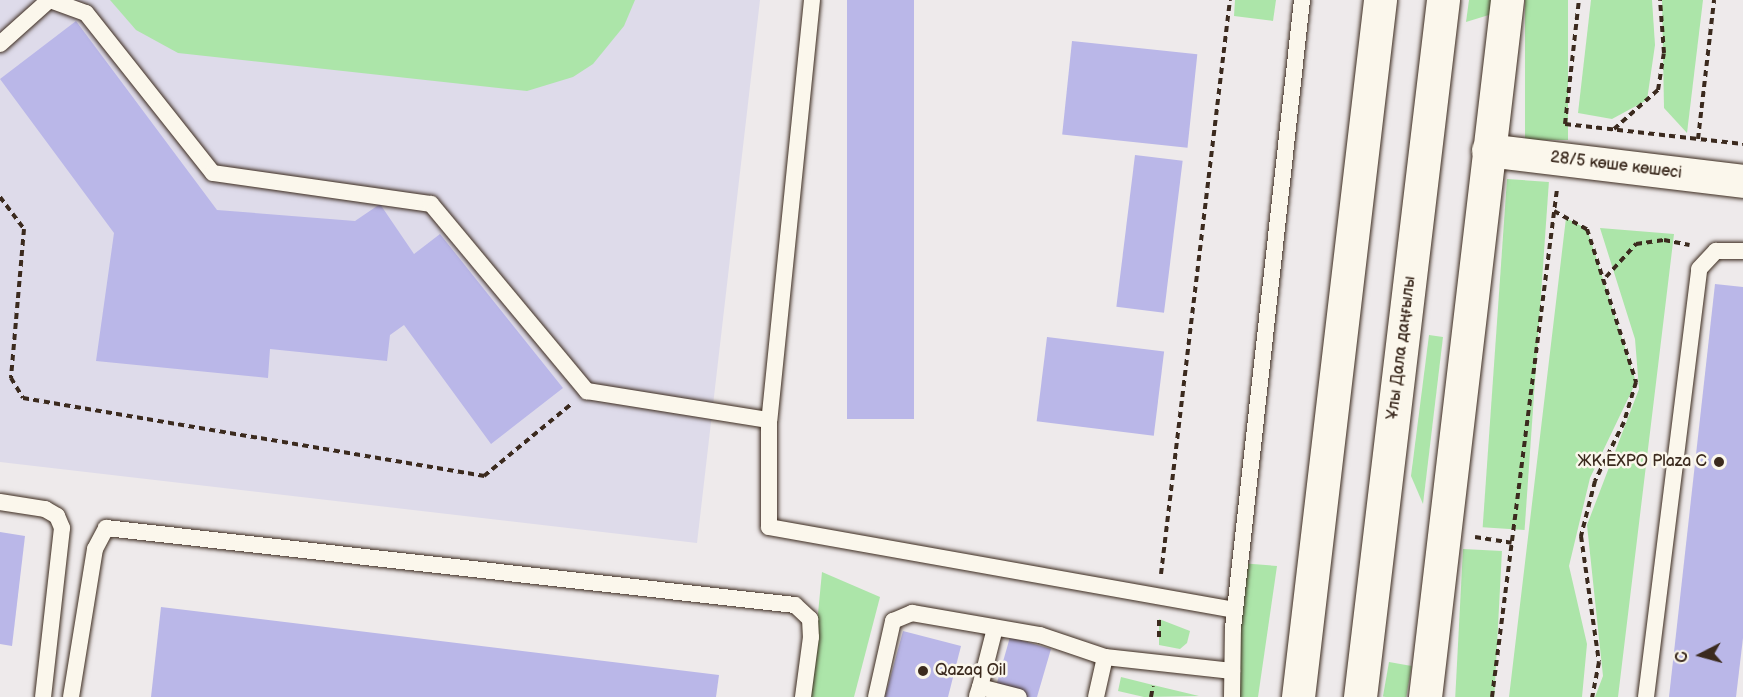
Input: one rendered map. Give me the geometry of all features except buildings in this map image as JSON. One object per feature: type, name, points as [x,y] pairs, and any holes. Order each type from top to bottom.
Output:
[{"type":"main road","points":[[1298,697],[1380,0]]},
{"type":"main road","name":"Ұлы Дала даңғылы","points":[[1360,697],[1443,0]]},
{"type":"main road","points":[[1425,697],[1507,0]]},
{"type":"main road","name":"28/5 көше көшесі","points":[[1488,150],[1743,181]]},
{"type":"lane","points":[[0,44],[50,0],[86,13],[213,173],[431,204],[587,391],[769,420]]},
{"type":"lane","points":[[812,0],[769,420],[770,527],[1235,610]]},
{"type":"lane","points":[[1232,697],[1235,610],[1302,0]]},
{"type":"lane","points":[[1647,697],[1699,269],[1716,250],[1743,251]]},
{"type":"lane","points":[[0,502],[45,509],[57,516],[62,528],[44,697]]},
{"type":"lane","points":[[71,697],[95,549],[106,528],[795,605],[810,619],[812,638],[803,697]]},
{"type":"lane","points":[[876,697],[892,621],[912,613],[1040,635],[1104,657],[1232,671]]},
{"type":"lane","points":[[995,628],[978,692],[1019,697]]},
{"type":"lane","points":[[1096,697],[1104,657]]},
{"type":"path","points":[[1152,697],[1156,662],[1158,596],[1230,0]]},
{"type":"path","points":[[1564,132],[1579,0]]},
{"type":"path","points":[[1613,129],[1658,90],[1664,53],[1659,0]]},
{"type":"path","points":[[1698,139],[1714,0]]},
{"type":"path","points":[[1565,124],[1743,144]]},
{"type":"path","points":[[1492,697],[1558,176]]},
{"type":"path","points":[[0,197],[24,229],[11,378],[23,398],[484,476],[587,391]]},
{"type":"path","points":[[1554,211],[1587,229],[1605,278],[1636,382],[1624,422],[1595,481],[1581,536],[1599,662],[1592,697]]},
{"type":"path","points":[[1605,278],[1636,244],[1664,240],[1716,250]]},
{"type":"path","points":[[1463,536],[1512,543]]},
{"type":"shaded area","points":[[0,0],[760,0],[697,543],[0,462]]},
{"type":"green space","points":[[110,0],[635,0],[624,26],[593,64],[573,77],[527,91],[178,53],[136,30]]},
{"type":"green space","points":[[1235,0],[1276,0],[1273,21],[1234,16]]},
{"type":"green space","points":[[1469,0],[1494,0],[1492,14],[1466,22]]},
{"type":"green space","points":[[1525,0],[1568,0],[1568,140],[1525,140]]},
{"type":"green space","points":[[1591,0],[1652,0],[1655,45],[1647,100],[1612,119],[1578,113]]},
{"type":"green space","points":[[1662,0],[1703,0],[1687,133],[1664,108]]},
{"type":"green space","points":[[1507,179],[1549,182],[1525,530],[1483,527]]},
{"type":"green space","points":[[1566,218],[1587,229],[1636,382],[1590,478],[1569,566],[1587,644],[1582,697],[1509,697]]},
{"type":"green space","points":[[1600,228],[1674,234],[1618,697],[1595,697],[1603,676],[1587,525],[1639,389],[1635,339]]},
{"type":"green space","points":[[1429,335],[1443,337],[1423,504],[1411,476]]},
{"type":"green space","points":[[1463,549],[1502,551],[1494,697],[1455,697]]},
{"type":"green space","points":[[1240,563],[1277,566],[1258,697],[1232,697]]},
{"type":"green space","points":[[822,572],[880,597],[854,697],[810,697]]},
{"type":"green space","points":[[1159,619],[1190,631],[1187,643],[1180,649],[1159,645]]},
{"type":"green space","points":[[1389,662],[1412,666],[1406,697],[1383,696]]},
{"type":"green space","points":[[1121,677],[1199,696],[1144,697],[1118,691]]},
{"type":"place","name":"ЖК EXPO Plaza C","points":[[1719,462]]},
{"type":"place","name":"Qazaq Oil","points":[[923,671]]}]
